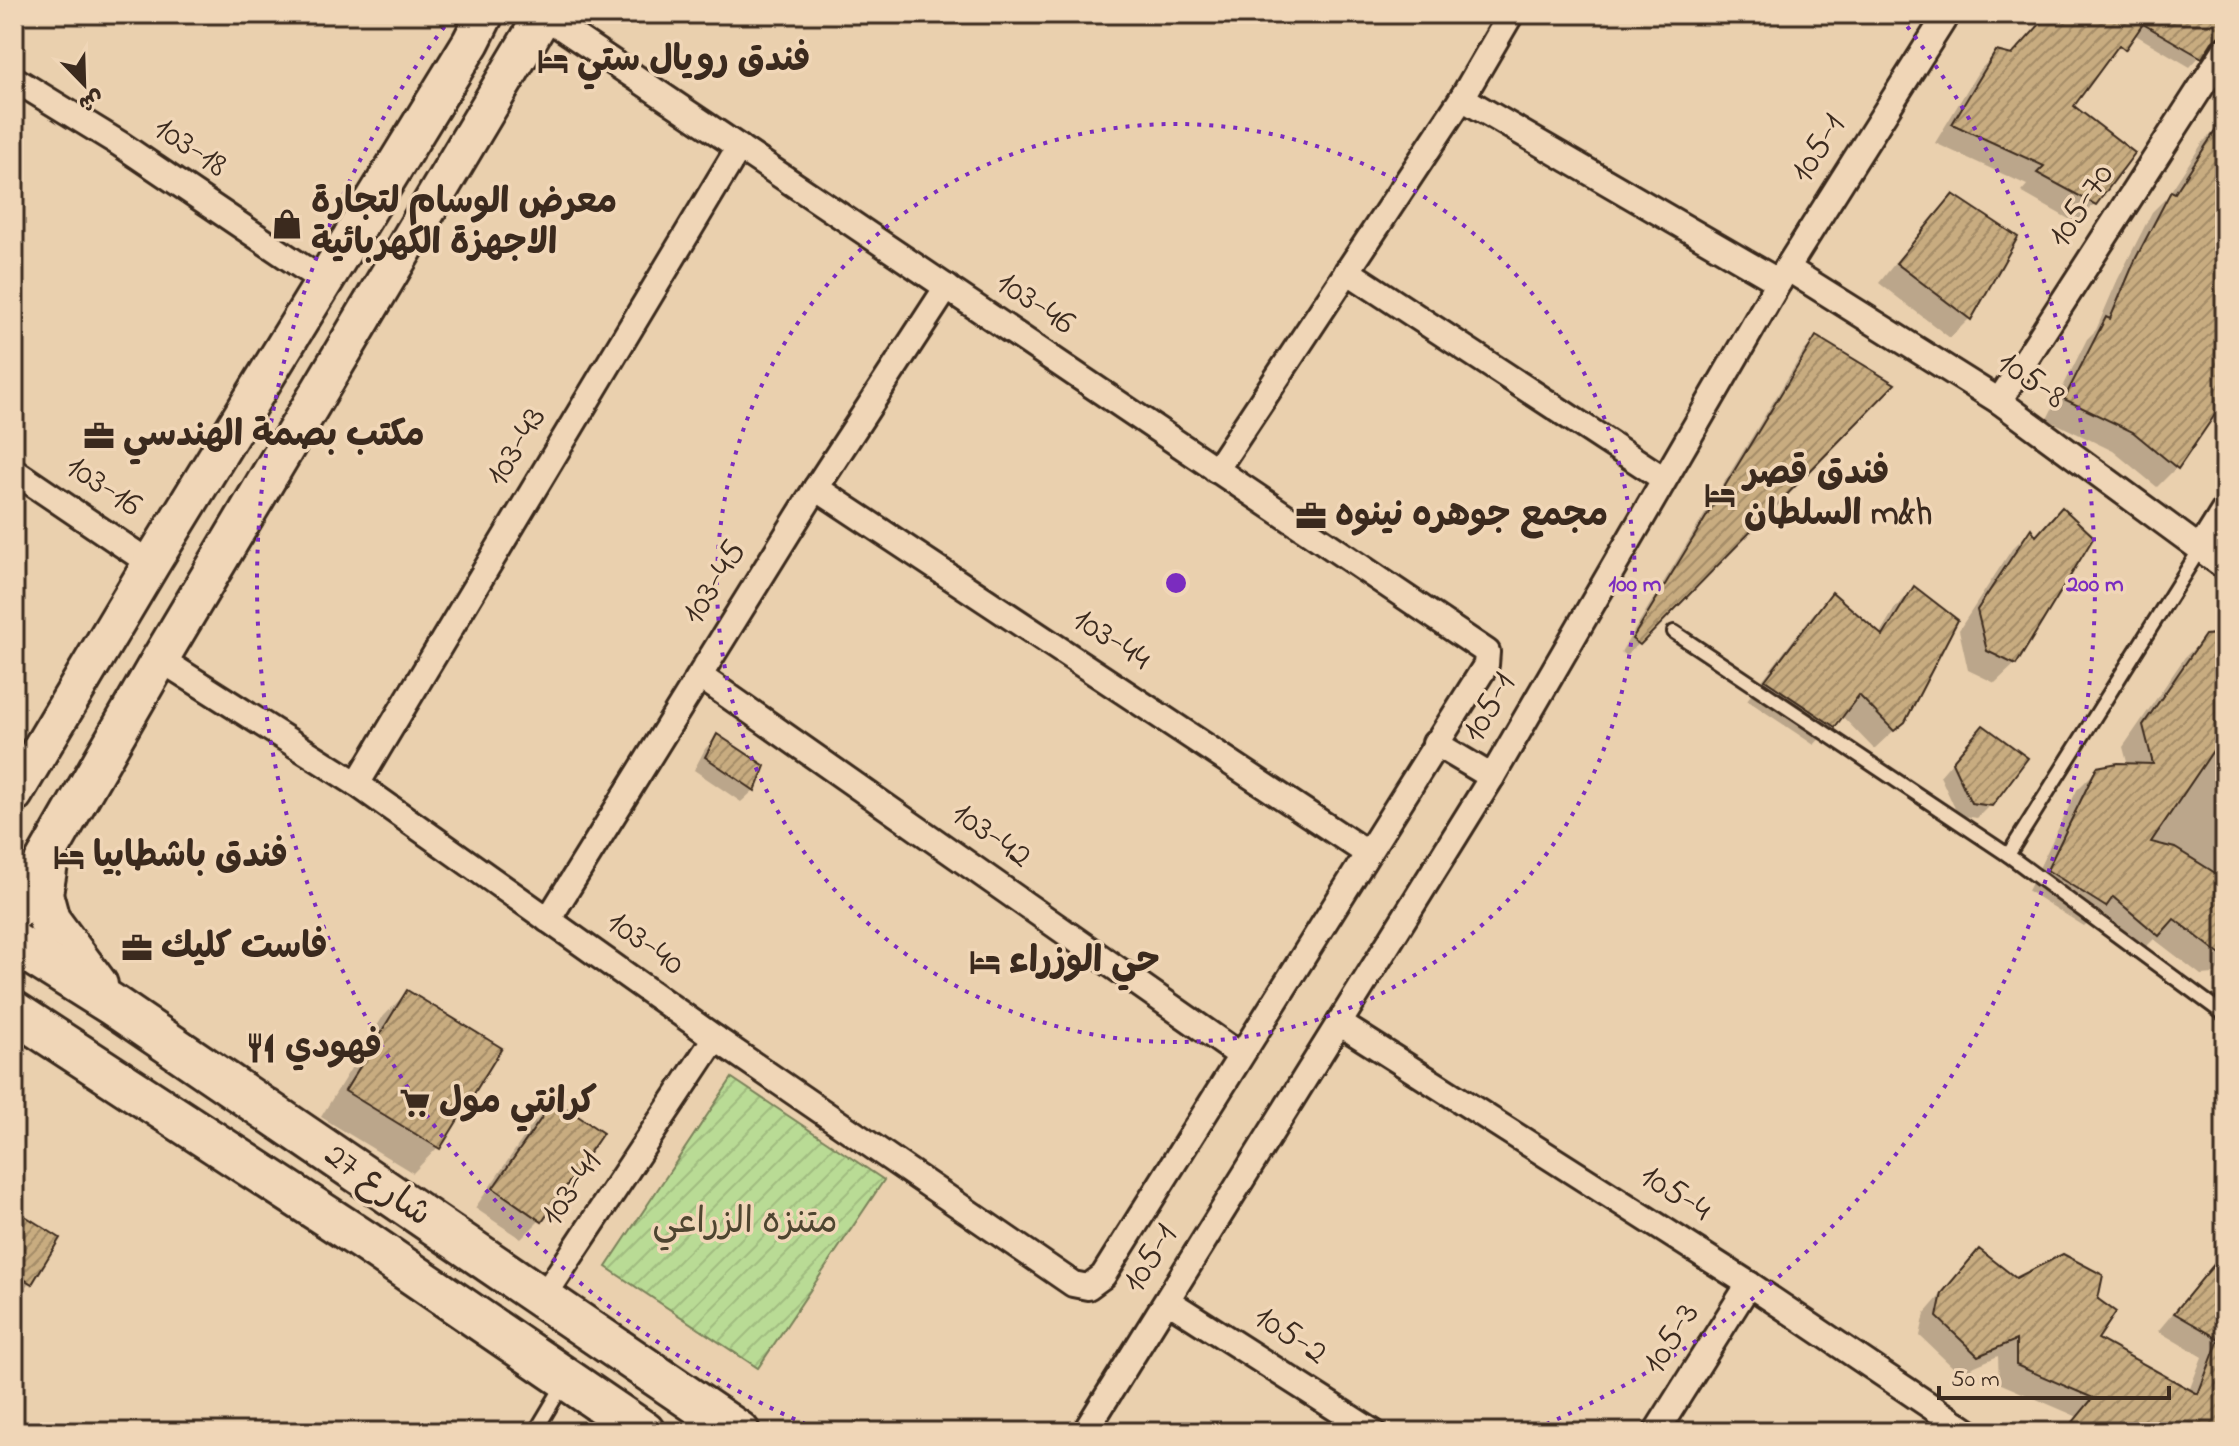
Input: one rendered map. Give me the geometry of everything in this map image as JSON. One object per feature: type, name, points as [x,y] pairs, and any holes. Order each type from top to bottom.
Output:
[{"type":"main road","points":[[14,794],[471,42],[485,14]]},
{"type":"main road","points":[[14,913],[160,659],[543,15]]},
{"type":"main road","points":[[48,858],[42,894],[49,920],[111,1004]]},
{"type":"main road","name":"شارع 27","points":[[14,943],[111,1004],[739,1432]]},
{"type":"main road","name":"شارع 27","points":[[14,1012],[366,1242],[644,1432]]},
{"type":"street","points":[[1216,470],[1462,98],[1511,14]]},
{"type":"street","name":"105-1","points":[[1085,1432],[1492,777],[1783,275],[1947,14]]},
{"type":"street","name":"103-46","points":[[543,15],[1487,652],[1486,665],[1435,743]]},
{"type":"street","name":"105-70","points":[[1999,401],[2225,50]]},
{"type":"street","name":"103-18","points":[[14,79],[120,144],[323,281]]},
{"type":"street","name":"105-8","points":[[1462,98],[1783,275],[1999,401],[2225,567]]},
{"type":"street","name":"103-43","points":[[357,784],[739,147]]},
{"type":"street","points":[[1347,271],[1664,479]]},
{"type":"street","name":"103-45","points":[[548,920],[816,488],[947,287]]},
{"type":"street","name":"103-16","points":[[14,471],[151,564]]},
{"type":"street","name":"103-44","points":[[816,488],[1367,853]]},
{"type":"street","points":[[2200,549],[2225,509]]},
{"type":"street","name":"103-40","points":[[160,659],[357,784],[715,1038],[1073,1284],[1088,1287],[1103,1276],[1240,1055]]},
{"type":"street","name":"103-42","points":[[700,676],[1240,1055]]},
{"type":"street","points":[[1240,1055],[1435,743],[1492,777]]},
{"type":"street","name":"105-4","points":[[1339,1023],[1749,1284],[1969,1432]]},
{"type":"street","name":"103-41","points":[[542,1299],[715,1038]]},
{"type":"street","name":"105-3","points":[[1656,1432],[1749,1284]]},
{"type":"street","name":"105-2","points":[[1168,1301],[1373,1432]]},
{"type":"lane","points":[[2008,855],[2200,549]]},
{"type":"lane","points":[[1674,632],[2008,855],[2225,1015]]},
{"type":"lane","points":[[535,1432],[566,1379]]},
{"type":"green space","name":"متنزه الزراعي","points":[[732,1078],[884,1180],[758,1368],[606,1267]]},
{"type":"building","points":[[2049,14],[2210,14],[2225,23],[2225,31],[2212,42],[2202,58],[2143,24],[2125,50],[2119,45],[2074,106],[2135,153],[2096,205],[2037,173],[2044,166],[1952,124],[1996,51],[2012,55]]},
{"type":"building","points":[[2225,116],[2225,400],[2178,469],[2133,432],[2064,399],[2106,317],[2110,319],[2136,258],[2171,191],[2175,193]]},
{"type":"building","points":[[1953,194],[2018,237],[1971,320],[1896,263]]},
{"type":"building","points":[[1816,336],[1895,384],[1640,645],[1632,639]]},
{"type":"building","points":[[2062,507],[2094,537],[2016,665],[1987,651],[1977,610],[2031,528],[2036,536]]},
{"type":"building","points":[[1914,586],[1958,620],[1905,722],[1894,731],[1859,695],[1835,727],[1765,680],[1832,592],[1883,636]]},
{"type":"building","points":[[2225,633],[2225,733],[2151,842],[2175,848],[2225,879],[2225,958],[2174,919],[2159,936],[2113,897],[2106,907],[2047,870],[2097,767],[2118,763],[2153,764],[2143,725],[2205,635]]},
{"type":"building","points":[[1983,725],[2028,758],[1992,806],[1971,803],[1952,762]]},
{"type":"building","points":[[717,734],[765,766],[755,791],[705,757]]},
{"type":"building","points":[[407,990],[502,1048],[440,1149],[345,1091]]},
{"type":"building","points":[[554,1100],[603,1133],[542,1222],[493,1188]]},
{"type":"building","points":[[14,1209],[60,1238],[32,1284],[14,1273]]},
{"type":"building","points":[[1979,1249],[2016,1278],[2063,1254],[2103,1275],[2098,1299],[2116,1312],[2098,1339],[2198,1394],[2219,1339],[2174,1313],[2225,1251],[2225,1432],[2100,1432],[2073,1422],[2093,1398],[2016,1365],[2016,1340],[1978,1356],[1937,1317],[1942,1293]]},
{"type":"place","name":"فندق رويال ستي","points":[[553,61]]},
{"type":"place","name":"معرض الوسام لتجارة الاجهزة الكهربائية","points":[[287,224]]},
{"type":"place","name":"مكتب بصمة الهندسي","points":[[99,436]]},
{"type":"place","name":"فندق قصر السلطان m&h","points":[[1720,495]]},
{"type":"place","name":"مجمع جوهره نينوه","points":[[1311,516]]},
{"type":"place","name":"فندق باشطابيا","points":[[69,857]]},
{"type":"place","name":"فاست كليك","points":[[137,948]]},
{"type":"place","name":"حي الوزراء","points":[[985,962]]},
{"type":"place","name":"فهودي","points":[[261,1048]]},
{"type":"place","name":"كرانتي مول","points":[[415,1103]]}]
